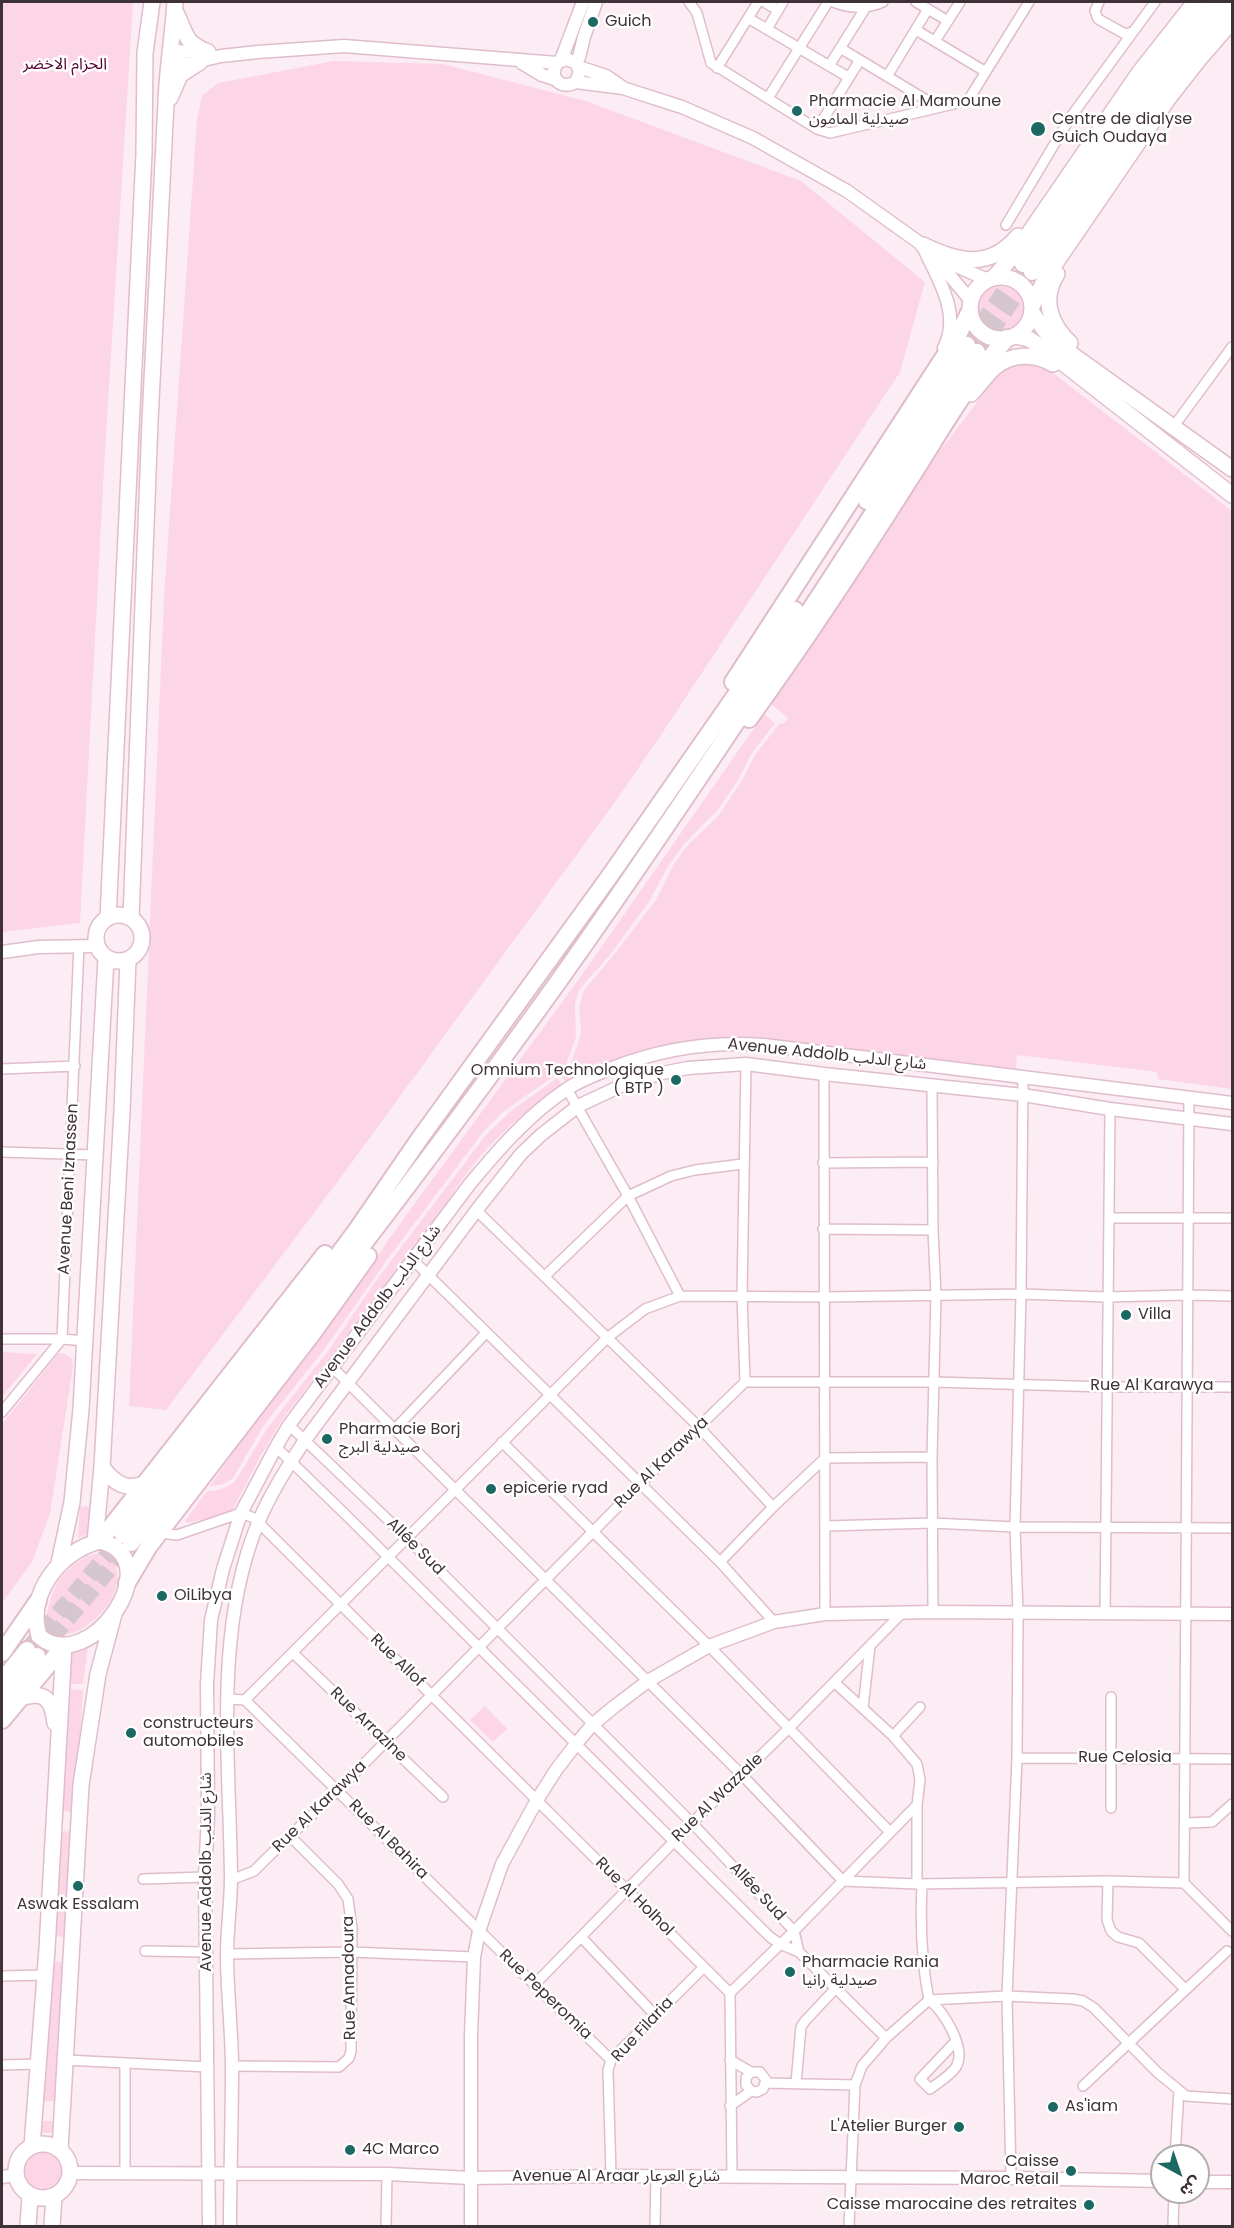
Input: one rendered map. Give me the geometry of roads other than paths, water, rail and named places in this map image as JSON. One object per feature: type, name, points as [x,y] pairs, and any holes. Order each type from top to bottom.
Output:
[{"type":"highway","points":[[1154,52],[1203,2]]},
{"type":"highway","points":[[1215,2],[1183,35],[1141,88],[1028,268],[1078,205],[1179,62],[1233,2]]},
{"type":"highway","points":[[651,816],[679,764],[962,329],[971,306]]},
{"type":"highway","points":[[665,826],[707,778],[762,702],[863,552],[959,403],[993,354],[1011,337]]},
{"type":"highway","points":[[972,348],[852,545],[665,826],[550,992],[434,1151],[127,1539],[356,1231],[420,1138],[542,973],[651,816],[743,688],[972,348]]},
{"type":"highway","points":[[98,1542],[388,1171],[420,1138]]},
{"type":"highway","points":[[127,1582],[143,1554],[319,1324],[419,1184],[434,1151]]},
{"type":"highway","points":[[2,1653],[38,1600]]},
{"type":"highway","points":[[10,1700],[64,1646]]},
{"type":"highway","points":[[2,1681],[32,1653],[2,1720]]},
{"type":"main road","points":[[108,918],[144,153],[146,54],[152,2]]},
{"type":"main road","points":[[1195,2],[1154,52],[1008,263],[991,279],[979,286],[971,306],[972,320],[982,333],[998,339],[1011,337],[1034,342],[1174,426],[1233,470]]},
{"type":"main road","points":[[131,918],[150,421],[166,103],[175,6]]},
{"type":"main road","points":[[166,103],[180,75],[210,57],[186,39],[175,6]]},
{"type":"main road","points":[[1011,337],[1026,326],[1046,278],[1168,99],[1233,21]]},
{"type":"main road","points":[[146,54],[152,43],[158,42],[164,43],[169,56]]},
{"type":"main road","points":[[146,54],[156,68],[169,56]]},
{"type":"main road","points":[[923,245],[951,258],[976,260],[992,257],[1006,250],[1021,234],[1035,224]]},
{"type":"main road","points":[[1066,249],[1065,260],[1050,288],[1048,305],[1050,315],[1059,332],[1078,351],[1084,371]]},
{"type":"main road","points":[[991,279],[1009,277],[1023,284],[1031,297],[1032,308],[1054,340],[1084,371],[1233,495]]},
{"type":"main road","points":[[959,403],[974,392],[993,369],[1013,358],[1037,357],[1067,373],[1084,371]]},
{"type":"main road","points":[[115,915],[131,918],[137,924],[142,938],[138,951],[128,960],[114,961],[106,958],[97,946],[97,930],[101,923],[115,915]]},
{"type":"main road","points":[[59,1563],[72,1502],[86,1341],[106,958]]},
{"type":"main road","points":[[98,1542],[128,960]]},
{"type":"main road","points":[[102,1467],[119,1484],[130,1487],[146,1483]]},
{"type":"main road","points":[[60,2150],[81,1785],[98,1674],[114,1614],[127,1582],[128,1566],[125,1559],[114,1546],[98,1542],[77,1550],[59,1563],[49,1576],[38,1600],[36,1615],[39,1636],[55,1646],[64,1646],[89,1637],[114,1614]]},
{"type":"main road","points":[[32,2146],[45,1975],[64,1646]]},
{"type":"main road","points":[[10,1700],[37,1695],[48,1700],[52,1707],[59,1740]]},
{"type":"main road","points":[[47,2144],[60,2150],[68,2160],[71,2173],[66,2187],[54,2197],[42,2199],[30,2196],[9,2176],[19,2158],[32,2146],[47,2144]]},
{"type":"main road","points":[[28,2226],[30,2196]]},
{"type":"main road","points":[[52,2226],[54,2197]]},
{"type":"street","points":[[555,79],[553,73],[583,2]]},
{"type":"street","points":[[576,82],[580,74],[578,65],[584,37],[596,2]]},
{"type":"street","points":[[691,2],[697,13],[709,58],[717,68],[817,129],[830,133],[969,99],[1028,2]]},
{"type":"street","points":[[717,68],[758,2]]},
{"type":"street","points":[[764,2],[781,6],[767,29]]},
{"type":"street","points":[[768,98],[828,2]]},
{"type":"street","points":[[833,2],[866,7],[883,2]]},
{"type":"street","points":[[916,2],[948,21]]},
{"type":"street","points":[[935,41],[960,2]]},
{"type":"street","points":[[1099,2],[1095,11],[1098,19],[1125,34],[1134,30]]},
{"type":"street","points":[[1006,225],[1070,118],[1155,2]]},
{"type":"street","points":[[829,66],[866,7]]},
{"type":"street","points":[[888,75],[928,9]]},
{"type":"street","points":[[748,18],[848,77]]},
{"type":"street","points":[[916,30],[986,72]]},
{"type":"street","points":[[169,56],[186,64],[210,57],[344,46],[521,62],[559,62],[570,59],[578,65],[606,76],[623,88]]},
{"type":"street","points":[[542,61],[555,57],[566,46]]},
{"type":"street","points":[[840,48],[938,107]]},
{"type":"street","points":[[817,129],[860,60]]},
{"type":"street","points":[[521,62],[564,86],[576,82],[623,88],[682,107],[753,138],[847,191],[945,261],[991,279]]},
{"type":"street","points":[[923,245],[947,269],[971,306]]},
{"type":"street","points":[[923,245],[948,302],[951,321],[948,338],[937,357],[930,378]]},
{"type":"street","points":[[1174,426],[1233,347]]},
{"type":"street","name":"Avenue Beni Iznassen","points":[[62,1339],[79,945]]},
{"type":"street","points":[[2,952],[39,947],[97,946]]},
{"type":"street","name":"Avenue Addolb شارع الدلب","points":[[210,2226],[206,1952],[207,1684],[210,1620],[223,1569],[241,1514],[289,1425],[469,1185],[500,1148],[531,1117],[567,1089],[592,1076],[637,1059],[668,1051],[723,1044],[764,1045],[1233,1103]]},
{"type":"street","points":[[745,1383],[742,1296],[746,1064]]},
{"type":"street","name":"Avenue Addolb شارع الدلب","points":[[230,2226],[232,2066],[227,1954],[231,1880],[228,1699],[230,1649],[237,1594],[258,1522],[291,1461],[428,1274],[521,1154],[578,1106],[623,1084],[662,1072],[717,1065],[746,1064],[1023,1095],[1233,1125]]},
{"type":"street","points":[[2,1069],[75,1066]]},
{"type":"street","points":[[824,1074],[825,1614]]},
{"type":"street","points":[[1011,2178],[1007,1996],[1017,1758],[1018,1613],[1015,1527],[1021,1294],[1023,1077]]},
{"type":"street","points":[[932,1085],[936,1295],[932,1457],[933,1612]]},
{"type":"street","points":[[567,1089],[628,1196],[680,1296]]},
{"type":"street","points":[[1184,1883],[1189,1097]]},
{"type":"street","points":[[1105,1614],[1110,1109]]},
{"type":"street","points":[[2,1152],[96,1155]]},
{"type":"street","points":[[823,1162],[933,1162]]},
{"type":"street","points":[[545,1276],[628,1196],[671,1176],[695,1170],[743,1164]]},
{"type":"street","points":[[476,1210],[699,1427],[773,1507]]},
{"type":"street","points":[[1109,1218],[1233,1218]]},
{"type":"street","points":[[823,1229],[933,1230]]},
{"type":"street","points":[[413,1260],[720,1562],[774,1622]]},
{"type":"street","points":[[228,1699],[246,1700],[387,1556],[607,1338],[645,1309],[680,1296],[826,1297],[1021,1294],[1107,1297],[1233,1296]]},
{"type":"street","points":[[395,1429],[486,1333]]},
{"type":"street","points":[[2,1339],[86,1341]]},
{"type":"street","points":[[2,1412],[62,1339]]},
{"type":"street","points":[[332,1367],[742,1775],[843,1881],[920,1884],[1108,1881],[1184,1883],[1233,1931],[1230,1951],[1185,1989],[1083,2086]]},
{"type":"street","name":"Rue Al Karawya","points":[[231,1880],[254,1871],[338,1790],[639,1484],[745,1383],[934,1382],[1106,1387],[1233,1386]]},
{"type":"street","name":"Allée Sud","points":[[289,1425],[406,1537],[692,1823],[794,1931],[799,1952]]},
{"type":"street","points":[[502,1442],[709,1646],[890,1832]]},
{"type":"street","name":"Allée Sud","points":[[276,1447],[780,1944],[799,1952]]},
{"type":"street","points":[[720,1562],[825,1458],[932,1457]]},
{"type":"street","points":[[162,1529],[168,1534],[177,1535],[241,1514]]},
{"type":"street","name":"Rue Allof","points":[[241,1514],[249,1515],[258,1522],[537,1800]]},
{"type":"street","points":[[826,1526],[932,1523],[1015,1527],[1233,1528]]},
{"type":"street","points":[[471,2226],[471,2046],[474,1958],[479,1931],[502,1864],[537,1800],[556,1770],[592,1725],[648,1681],[709,1646],[774,1622],[825,1614],[933,1612],[1233,1614]]},
{"type":"street","name":"Rue Al Wazzale","points":[[534,1985],[902,1613]]},
{"type":"street","points":[[863,1708],[870,1646]]},
{"type":"street","name":"Rue Arrazine","points":[[293,1653],[443,1797]]},
{"type":"street","points":[[834,1682],[893,1736],[918,1764],[920,1780],[917,1805],[922,1962],[929,2000],[938,2007],[951,2028],[956,2041],[958,2055],[956,2067],[930,2089],[920,2079],[956,2041]]},
{"type":"street","points":[[1111,1697],[1111,1808]]},
{"type":"street","name":"Rue Al Bahira","points":[[246,1700],[479,1931]]},
{"type":"street","points":[[893,1736],[920,1707]]},
{"type":"street","name":"Rue Celosia","points":[[1017,1758],[1233,1759]]},
{"type":"street","name":"Rue Al Holhol","points":[[537,1800],[730,1993]]},
{"type":"street","points":[[1185,1822],[1212,1822],[1233,1804]]},
{"type":"street","points":[[732,2176],[730,1993],[917,1805]]},
{"type":"street","name":"Rue Annadoura","points":[[232,2066],[339,2067],[351,2052],[352,1928],[348,1899],[338,1884],[290,1836]]},
{"type":"street","points":[[143,1879],[206,1877]]},
{"type":"street","points":[[1108,1881],[1107,1920],[1111,1931],[1118,1937],[1139,1943],[1185,1989]]},
{"type":"street","name":"Rue Peperomia","points":[[479,1931],[610,2060]]},
{"type":"street","points":[[581,1937],[655,2015]]},
{"type":"street","points":[[145,1951],[206,1952]]},
{"type":"street","points":[[227,1954],[351,1952],[474,1958]]},
{"type":"street","points":[[799,1952],[886,2038]]},
{"type":"street","name":"Rue Filaria","points":[[611,2176],[608,2070],[610,2060],[704,1967]]},
{"type":"street","points":[[2,1976],[45,1975]]},
{"type":"street","points":[[796,2083],[801,2027],[836,1988]]},
{"type":"street","points":[[849,2226],[849,2178],[855,2085],[862,2066],[886,2038],[929,2000],[1007,1996],[1083,2001],[1094,2008],[1156,2072],[1186,2096],[1233,2099]]},
{"type":"street","points":[[730,2060],[751,2072],[757,2071],[763,2074],[766,2083]]},
{"type":"street","points":[[65,2061],[208,2067]]},
{"type":"street","points":[[2,2065],[38,2064]]},
{"type":"street","points":[[125,2065],[125,2173]]},
{"type":"street","points":[[751,2072],[745,2081],[751,2091]]},
{"type":"street","points":[[766,2083],[855,2085]]},
{"type":"street","points":[[730,2106],[751,2091],[761,2091],[766,2083]]},
{"type":"street","points":[[1176,2144],[1179,2090]]},
{"type":"street","name":"Avenue Al Araar شارع العرعار","points":[[71,2173],[387,2174],[471,2178],[732,2176],[1150,2181]]},
{"type":"street","points":[[386,2226],[387,2174]]},
{"type":"street","points":[[655,2226],[656,2177]]},
{"type":"street","points":[[1210,2182],[1233,2182]]},
{"type":"street","points":[[1173,2226],[1174,2204]]},
{"type":"tunnel","points":[[967,345],[1023,264]]},
{"type":"tunnel","points":[[977,352],[1032,272]]},
{"type":"tunnel","points":[[27,1650],[121,1538]]},
{"type":"tunnel","points":[[37,1656],[129,1546]]},
{"type":"place","name":"Guich","points":[[593,22]]},
{"type":"place","name":"Pharmacie Al Mamoune صيدلية المامون","points":[[797,111]]},
{"type":"place","name":"Centre de dialyse Guich Oudaya","points":[[1038,129]]},
{"type":"place","name":"Omnium Technologique ( BTP )","points":[[676,1080]]},
{"type":"place","name":"Villa","points":[[1126,1315]]},
{"type":"place","name":"Pharmacie Borj صيدلية البرج","points":[[327,1439]]},
{"type":"place","name":"epicerie ryad","points":[[491,1489]]},
{"type":"place","name":"OiLibya","points":[[162,1596]]},
{"type":"place","name":"constructeurs automobiles","points":[[131,1733]]},
{"type":"place","name":"Aswak Essalam","points":[[78,1886]]},
{"type":"place","name":"Pharmacie Rania صيدلية رانيا","points":[[790,1972]]},
{"type":"place","name":"As'iam","points":[[1053,2107]]},
{"type":"place","name":"L'Atelier Burger","points":[[959,2127]]},
{"type":"place","name":"4C Marco","points":[[350,2150]]},
{"type":"place","name":"Caisse Maroc Retail","points":[[1071,2171]]},
{"type":"place","name":"Caisse marocaine des retraites","points":[[1089,2205]]},
{"type":"park label","name":"الحزام الاخضر","points":[[65,65]]}]
